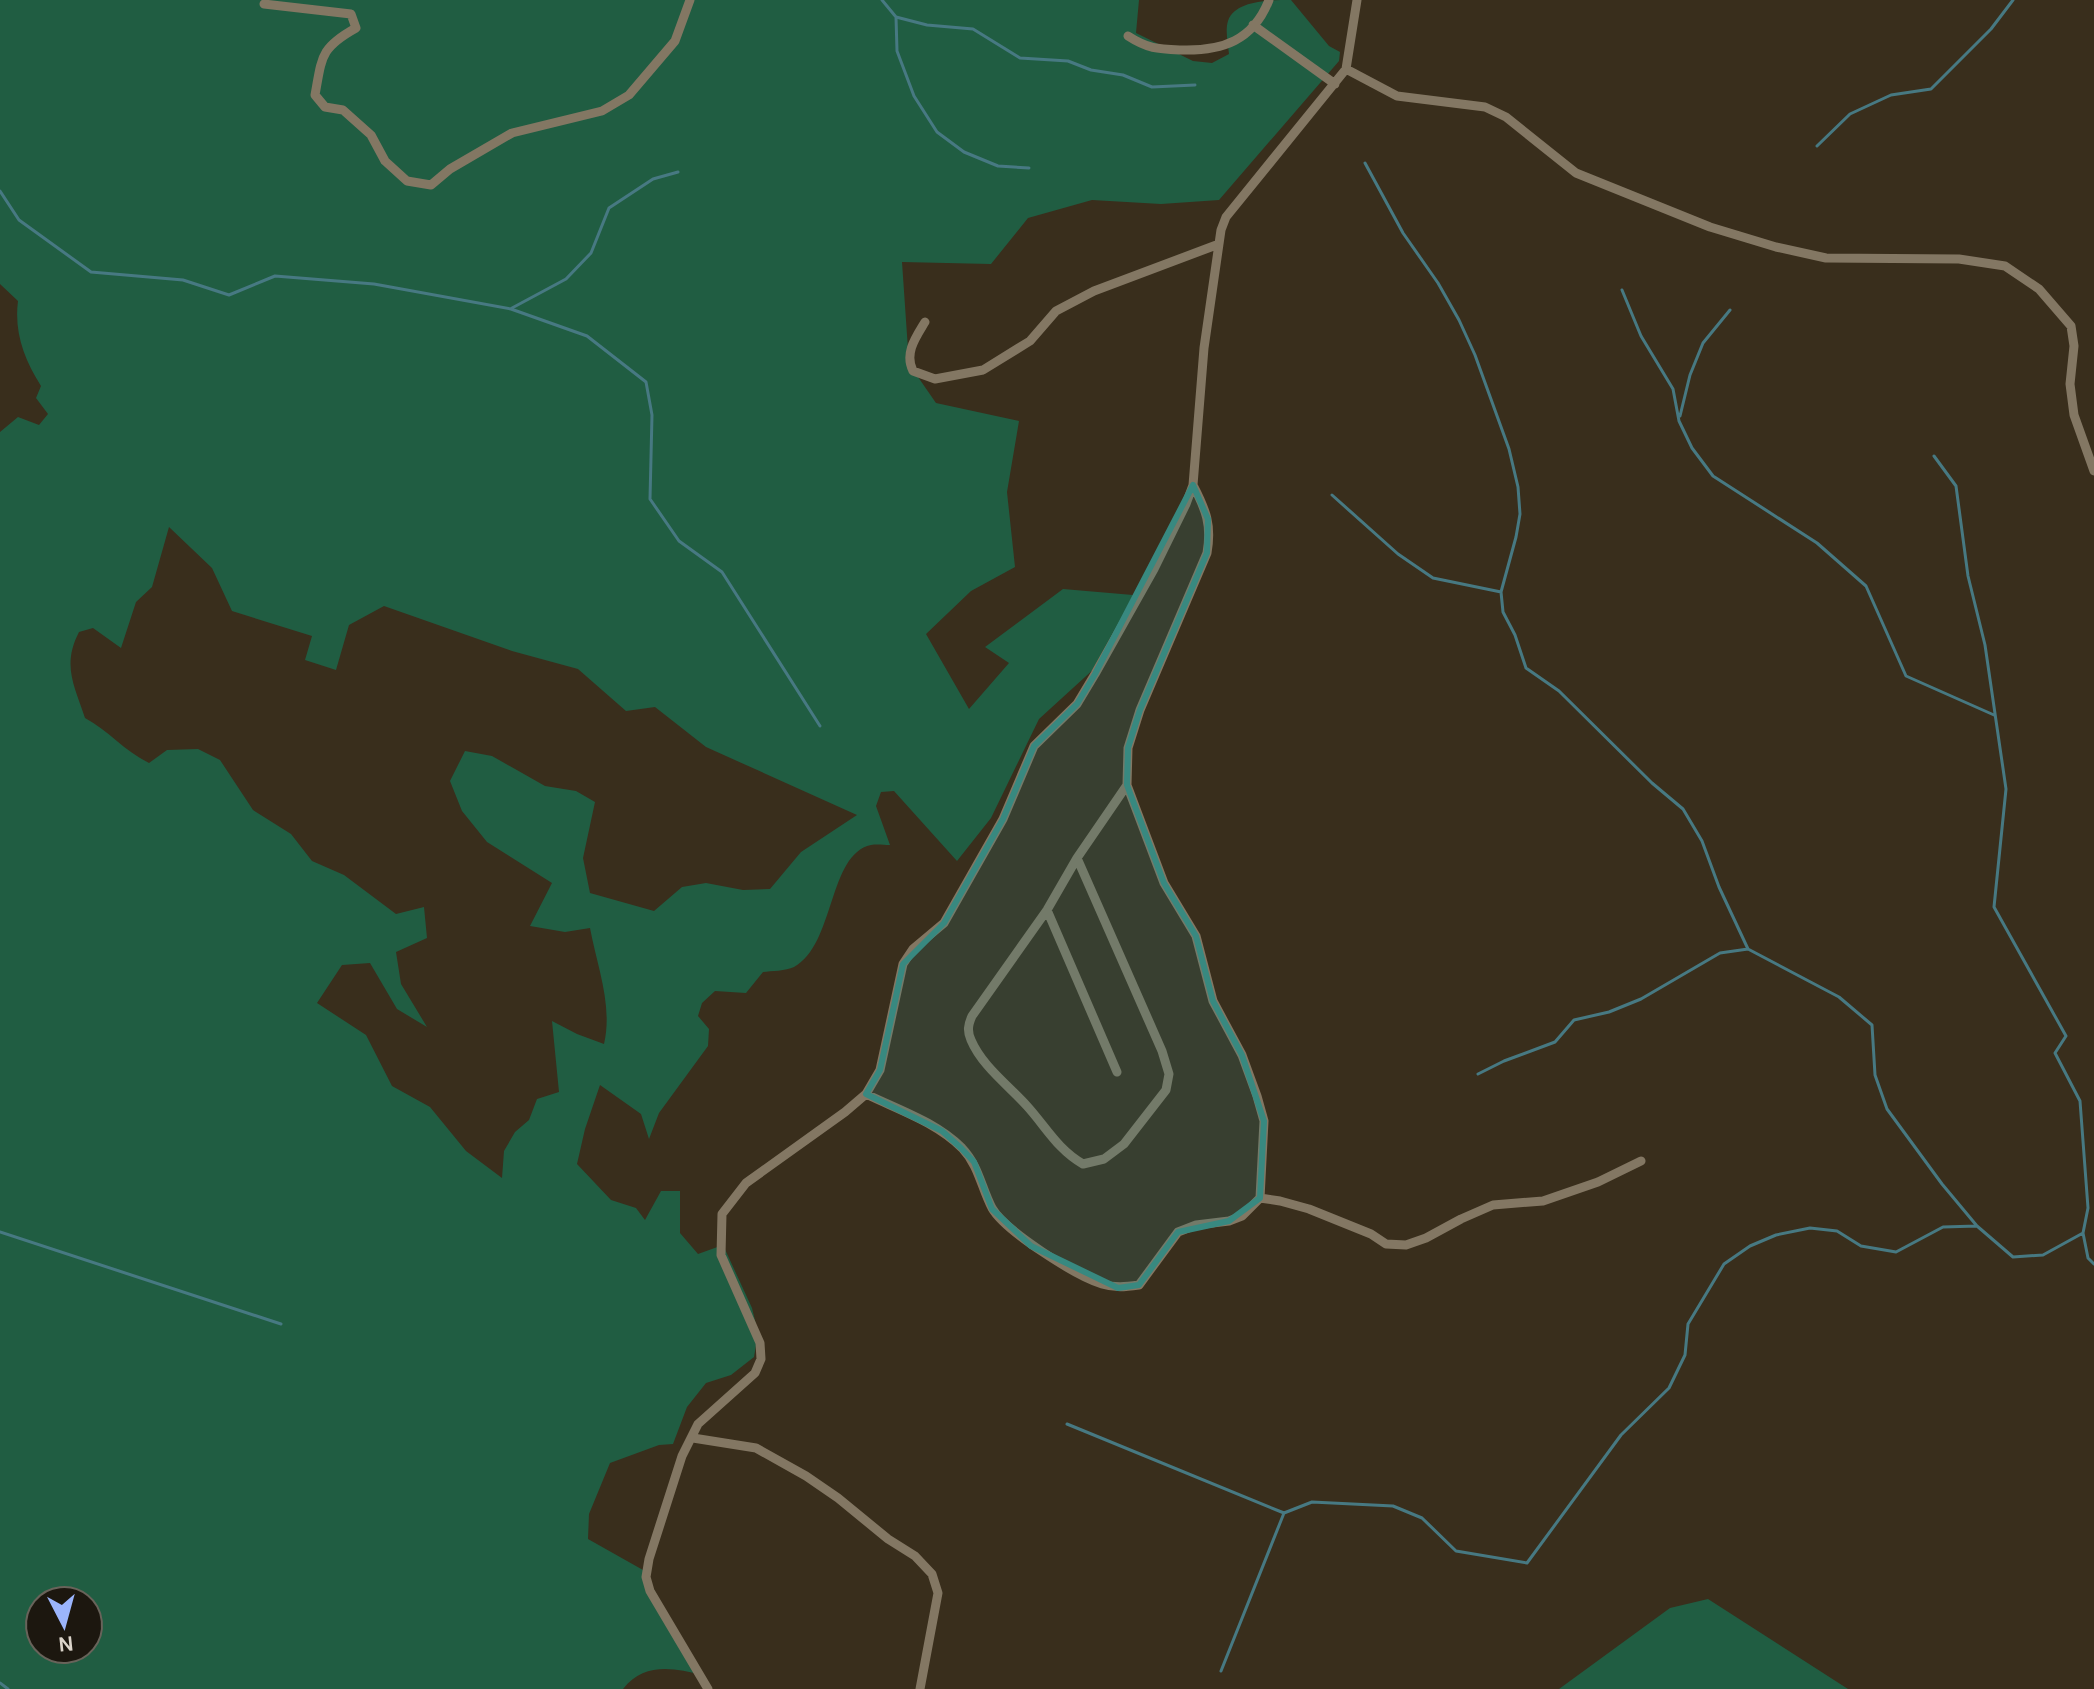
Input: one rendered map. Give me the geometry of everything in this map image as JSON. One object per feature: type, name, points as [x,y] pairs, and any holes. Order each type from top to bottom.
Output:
[{"type":"street","points":[[264,4],[351,14],[356,28],[338,38],[322,56],[315,95],[325,107],[343,110],[371,135],[385,161],[407,181],[431,185],[450,169],[512,133],[602,111],[629,95],[675,41],[690,0]]},
{"type":"street","points":[[1128,36],[1146,48],[1207,51],[1230,45],[1253,25],[1269,0]]},
{"type":"street","points":[[708,1689],[650,1591],[646,1577],[666,1502],[682,1456],[698,1424],[755,1373],[761,1359],[760,1343],[721,1255],[722,1214],[746,1183],[866,1094],[880,1070],[903,964],[913,949],[944,923],[1003,819],[1034,746],[1077,704],[1154,569],[1193,485],[1204,348],[1219,244],[1226,217],[1346,69],[1357,0]]},
{"type":"street","points":[[1253,25],[1335,84]]},
{"type":"street","points":[[1346,69],[1397,96],[1485,107],[1506,117],[1576,173],[1710,227],[1776,247],[1826,258],[1959,259],[2005,266],[2039,289],[2071,326],[2074,346],[2070,384],[2074,415],[2094,471]]},
{"type":"street","points":[[925,322],[912,342],[909,362],[913,371],[935,379],[983,370],[1030,341],[1056,311],[1094,291],[1219,244]]},
{"type":"street","points":[[866,1094],[942,1131],[974,1162],[992,1209],[1001,1219],[1031,1246],[1098,1283],[1118,1288],[1139,1285],[1178,1232],[1196,1225],[1229,1221],[1242,1216],[1260,1198],[1264,1121],[1257,1096],[1242,1055],[1213,1001],[1196,936],[1164,883],[1127,785],[1128,748],[1140,710],[1207,553],[1211,533],[1193,485]]},
{"type":"street","points":[[1077,858],[1162,1051],[1169,1074],[1166,1090],[1124,1144],[1104,1159],[1090,1163],[1076,1160],[1052,1138],[1029,1108],[989,1067],[967,1027],[1047,910],[1077,858],[1127,785]]},
{"type":"street","points":[[1047,910],[1117,1072]]},
{"type":"street","points":[[1260,1198],[1309,1209],[1371,1234],[1386,1244],[1406,1245],[1493,1205],[1543,1201],[1598,1182],[1641,1161]]},
{"type":"street","points":[[693,1438],[756,1448],[806,1476],[915,1556],[932,1574],[938,1593],[920,1689]]},
{"type":"highlighted area","points":[[1193,485],[1208,519],[1207,553],[1140,710],[1128,748],[1127,785],[1164,883],[1196,936],[1213,1001],[1242,1055],[1264,1121],[1260,1198],[1229,1221],[1178,1232],[1139,1285],[1118,1288],[1031,1246],[992,1209],[974,1162],[961,1148],[942,1131],[866,1094],[880,1070],[903,964],[944,923],[1003,819],[1034,746],[1077,704]]},
{"type":"green space","points":[[0,0],[1139,0],[1136,33],[1193,61],[1212,63],[1229,54],[1227,25],[1238,9],[1254,3],[1291,0],[1329,46],[1340,52],[1339,61],[1219,200],[1161,204],[1092,200],[1028,218],[991,264],[902,262],[909,364],[936,403],[1019,421],[1007,492],[1015,567],[971,591],[926,634],[969,709],[1009,663],[985,647],[1063,589],[1133,595],[1096,667],[1039,719],[991,818],[957,861],[894,791],[881,792],[876,806],[890,845],[871,845],[857,852],[839,882],[817,940],[807,956],[794,967],[763,972],[746,993],[715,991],[702,1003],[698,1016],[709,1029],[708,1046],[659,1113],[649,1139],[641,1114],[600,1085],[577,1164],[611,1200],[636,1208],[645,1220],[661,1191],[680,1191],[680,1233],[698,1254],[723,1245],[752,1308],[758,1333],[754,1357],[731,1375],[706,1383],[687,1407],[673,1444],[659,1445],[610,1463],[589,1514],[588,1539],[643,1570],[702,1675],[660,1669],[640,1674],[623,1689],[0,1689],[0,432],[18,417],[39,425],[48,414],[36,398],[41,386],[22,345],[18,301],[0,284]],"holes":[[[169,527],[212,568],[232,611],[312,636],[305,660],[336,670],[349,625],[384,606],[512,651],[578,669],[626,711],[655,707],[706,747],[857,815],[801,852],[770,889],[743,890],[706,883],[682,887],[654,911],[590,893],[583,858],[595,802],[576,791],[545,786],[492,756],[465,751],[450,781],[462,811],[487,842],[552,883],[530,926],[565,932],[590,928],[607,1015],[604,1044],[552,1021],[559,1092],[537,1099],[529,1120],[515,1132],[504,1151],[502,1178],[466,1151],[430,1107],[392,1086],[366,1035],[317,1003],[342,965],[370,963],[397,1009],[427,1027],[401,984],[396,952],[427,938],[424,907],[396,914],[344,875],[312,861],[291,834],[253,810],[220,760],[198,749],[167,750],[149,763],[85,718],[71,665],[79,632],[93,628],[121,648],[136,602],[152,587]]]},
{"type":"green space","points":[[1708,1599],[1848,1689],[1559,1689],[1670,1608]]},
{"type":"waterway","points":[[882,0],[896,17],[927,25],[973,29],[1020,58],[1068,61],[1091,70],[1123,75],[1152,87],[1195,85]]},
{"type":"waterway","points":[[1817,146],[1850,114],[1891,95],[1931,89],[1991,29],[2013,0]]},
{"type":"waterway","points":[[896,17],[897,51],[914,96],[937,132],[964,152],[998,166],[1029,168]]},
{"type":"waterway","points":[[1365,163],[1403,233],[1459,320],[1509,449],[1518,487],[1520,514],[1501,592],[1503,612],[1526,668],[1559,691],[1652,783],[1683,809],[1702,841],[1748,949],[1839,997],[1872,1025],[1875,1075],[1887,1109],[1977,1226],[2013,1257],[2043,1255],[2083,1233]]},
{"type":"waterway","points":[[512,308],[566,279],[591,253],[609,208],[653,179],[678,172]]},
{"type":"waterway","points":[[0,191],[19,220],[91,272],[183,280],[229,295],[275,276],[374,284],[511,309],[587,336],[646,382],[652,415],[650,499],[679,541],[722,572],[820,726]]},
{"type":"waterway","points":[[1622,290],[1641,336],[1673,389],[1679,421],[1692,448],[1713,476],[1817,543],[1866,586],[1906,676],[1994,715]]},
{"type":"waterway","points":[[1680,416],[1690,375],[1703,343],[1730,310]]},
{"type":"waterway","points":[[1934,456],[1956,486],[1968,576],[1985,645],[2006,789],[1994,907],[2066,1036],[2055,1053],[2080,1101],[2088,1208],[2083,1233],[2088,1258],[2094,1264]]},
{"type":"waterway","points":[[1332,495],[1398,554],[1433,578],[1501,592]]},
{"type":"waterway","points":[[1478,1074],[1555,1042],[1574,1020],[1609,1012],[1641,999],[1720,953],[1748,949]]},
{"type":"waterway","points":[[1221,1671],[1284,1513],[1312,1502],[1393,1506],[1422,1518],[1456,1551],[1527,1563],[1621,1435],[1669,1388],[1685,1355],[1688,1324],[1724,1264],[1750,1246],[1776,1235],[1810,1228],[1837,1231],[1861,1246],[1896,1252],[1943,1227],[1977,1226]]},
{"type":"waterway","points":[[0,1232],[281,1324]]},
{"type":"waterway","points":[[1067,1424],[1284,1513]]},
{"type":"waterway","points":[[0,1683],[8,1689]]}]
